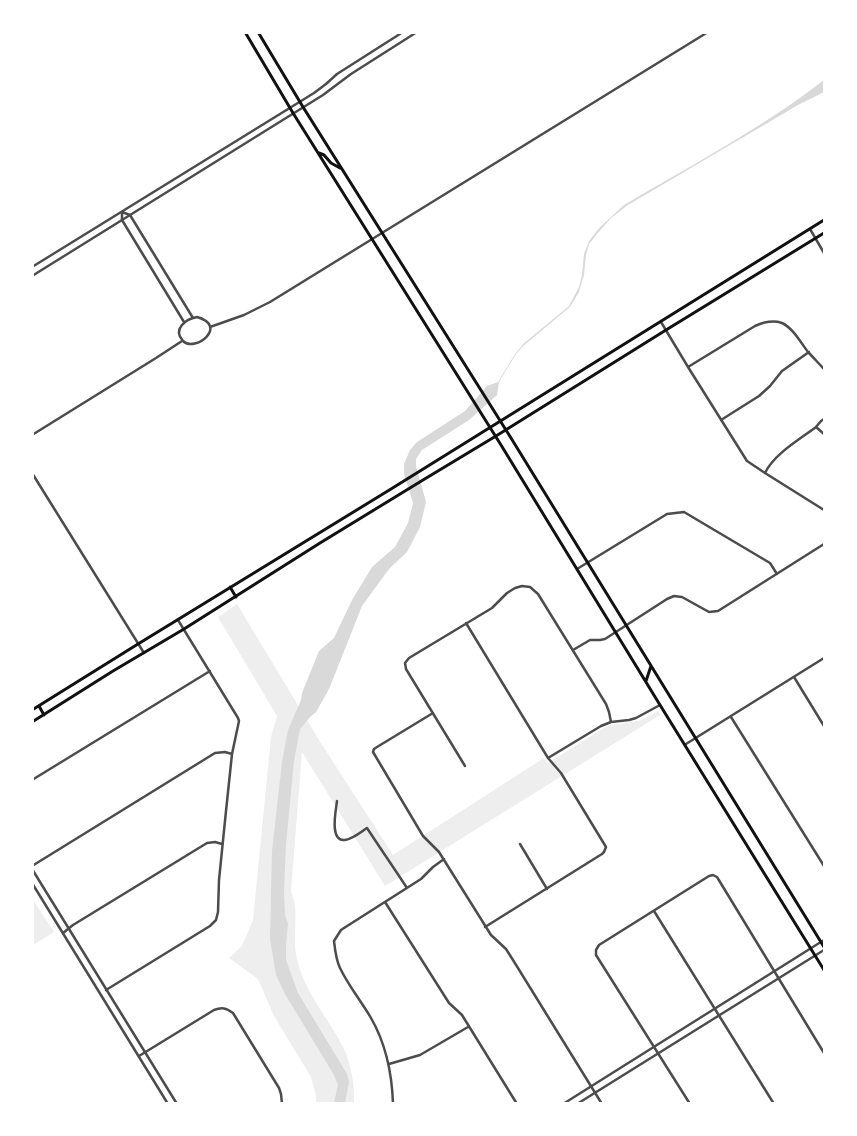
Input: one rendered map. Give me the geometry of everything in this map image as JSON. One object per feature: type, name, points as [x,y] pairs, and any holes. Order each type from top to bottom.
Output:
[{"type":"main road","points":[[245,32],[824,970]]},
{"type":"main road","points":[[258,32],[823,941],[824,948]]},
{"type":"main road","points":[[319,153],[342,169]]},
{"type":"main road","points":[[32,710],[824,220]]},
{"type":"main road","points":[[32,722],[824,233]]},
{"type":"main road","points":[[230,588],[236,597]]},
{"type":"main road","points":[[646,681],[651,666]]},
{"type":"main road","points":[[39,706],[44,714]]},
{"type":"street","points":[[32,267],[314,93],[337,74],[403,32]]},
{"type":"street","points":[[32,276],[294,113],[417,32]]},
{"type":"street","points":[[210,327],[244,315],[270,302],[708,32]]},
{"type":"street","points":[[355,62],[359,69]]},
{"type":"street","points":[[202,161],[206,167]]},
{"type":"street","points":[[122,212],[130,215],[193,318]]},
{"type":"street","points":[[122,212],[122,220],[184,322]]},
{"type":"street","points":[[810,229],[824,253]]},
{"type":"street","points":[[197,317],[205,320],[210,327],[210,332],[202,341],[190,344],[182,340],[180,328],[184,322],[193,318],[197,317]]},
{"type":"street","points":[[661,322],[747,461],[824,510]]},
{"type":"street","points":[[688,368],[755,326],[764,322],[771,322],[782,323],[790,329],[824,369]]},
{"type":"street","points":[[32,435],[182,340]]},
{"type":"street","points":[[721,420],[759,396],[782,371],[809,352]]},
{"type":"street","points":[[765,473],[768,466],[778,456],[824,419]]},
{"type":"street","points":[[816,427],[824,434]]},
{"type":"street","points":[[32,473],[144,654]]},
{"type":"street","points":[[578,570],[667,514],[684,512],[770,563],[777,574]]},
{"type":"street","points":[[573,650],[590,640],[605,639],[674,596],[682,597],[709,612],[718,611],[824,544]]},
{"type":"street","points":[[465,766],[406,669],[405,663],[409,658],[492,608],[515,588],[522,586],[530,587],[538,594],[606,704],[610,712],[611,722]]},
{"type":"street","points":[[106,990],[210,926],[216,920],[218,912],[222,844],[238,718],[178,620]]},
{"type":"street","points":[[466,623],[548,758],[561,773],[606,847],[602,854],[485,927]]},
{"type":"street","points":[[686,744],[824,658]]},
{"type":"street","points":[[32,780],[210,671]]},
{"type":"street","points":[[794,677],[824,726]]},
{"type":"street","points":[[548,758],[601,726],[611,722],[636,718],[660,705]]},
{"type":"street","points":[[433,713],[377,747],[373,752],[423,836],[444,859],[485,927],[510,954],[602,1104]]},
{"type":"street","points":[[731,717],[824,866]]},
{"type":"street","points":[[177,1104],[32,868],[215,753],[225,752],[232,754]]},
{"type":"street","points":[[337,801],[335,830],[337,836],[346,840],[367,828],[407,888]]},
{"type":"street","points":[[64,933],[72,925],[207,843],[222,844]]},
{"type":"street","points":[[520,844],[547,888]]},
{"type":"street","points":[[393,1104],[389,1064],[381,1040],[372,1019],[339,967],[334,942],[341,930],[421,879],[444,859]]},
{"type":"street","points":[[690,1104],[596,955],[596,950],[599,945],[709,876],[718,877],[824,1053]]},
{"type":"street","points":[[32,883],[168,1104]]},
{"type":"street","points":[[385,902],[449,1003],[462,1015],[517,1104]]},
{"type":"street","points":[[654,911],[774,1104]]},
{"type":"street","points":[[563,1104],[823,941]]},
{"type":"street","points":[[577,1104],[815,956],[824,948]]},
{"type":"street","points":[[139,1056],[214,1010],[222,1008],[228,1010],[233,1013],[279,1088],[282,1104]]},
{"type":"street","points":[[389,1064],[420,1055],[469,1026]]},
{"type":"shaded area","points":[[824,80],[824,92],[798,105],[628,205],[611,218],[589,244],[579,292],[570,307],[516,354],[499,382],[497,395],[469,420],[422,450],[416,459],[416,466],[426,502],[420,527],[407,552],[389,569],[362,606],[329,689],[316,712],[300,729],[294,761],[286,844],[284,893],[285,915],[288,924],[286,960],[298,993],[347,1074],[349,1082],[345,1103],[334,1103],[338,1085],[276,975],[270,939],[272,851],[282,762],[288,730],[319,651],[334,638],[352,600],[372,567],[395,547],[408,523],[413,503],[404,474],[404,464],[410,450],[417,442],[465,411],[487,386],[498,382],[515,354],[523,344],[569,306],[579,287],[584,254],[589,241],[600,227],[624,205],[751,130]]},
{"type":"shaded area","points":[[237,604],[319,740],[393,855],[544,758],[548,763],[607,726],[642,720],[658,711],[660,715],[385,886],[302,752],[291,891],[295,905],[296,956],[306,985],[346,1053],[352,1075],[354,1103],[316,1103],[311,1077],[274,1016],[258,979],[229,958],[242,946],[253,920],[271,737],[277,716],[218,617]]},
{"type":"shaded area","points":[[32,898],[54,932],[33,945],[32,945]]}]
